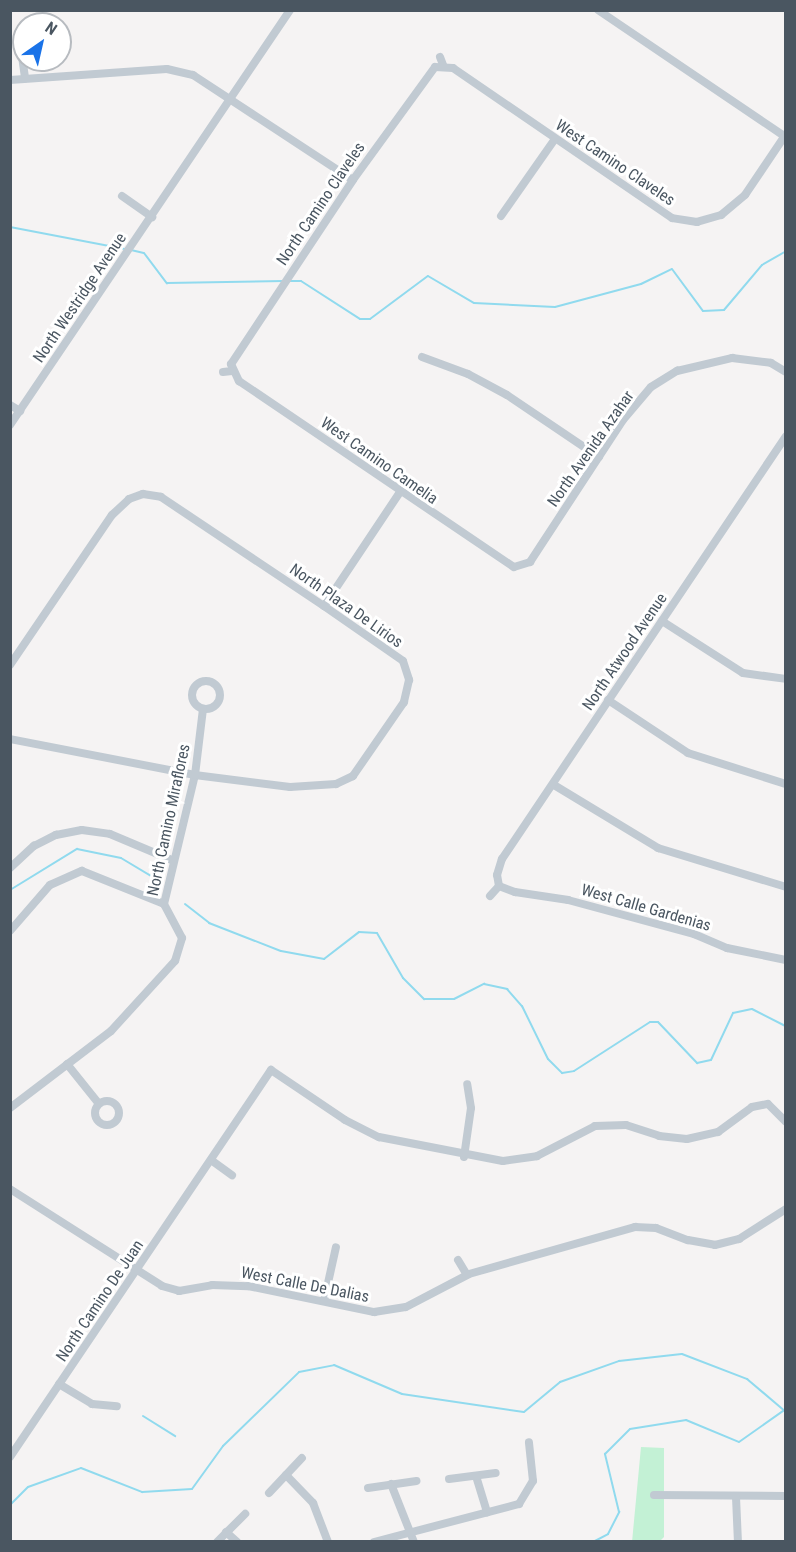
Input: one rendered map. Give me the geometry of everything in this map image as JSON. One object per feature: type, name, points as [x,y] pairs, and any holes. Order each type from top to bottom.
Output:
[{"type":"street","points":[[598,10],[785,135]]},
{"type":"street","name":"North Westridge Avenue","points":[[10,424],[231,101],[287,11]]},
{"type":"street","points":[[441,57],[443,65]]},
{"type":"street","name":"West Camino Claveles","points":[[443,65],[453,68],[672,218],[697,222],[721,215],[745,195],[785,135]]},
{"type":"street","name":"North Camino Claveles","points":[[232,369],[235,353],[426,74],[443,65]]},
{"type":"street","points":[[10,80],[167,69],[193,75],[353,180]]},
{"type":"street","points":[[24,72],[25,79]]},
{"type":"street","points":[[501,216],[555,139]]},
{"type":"street","points":[[122,196],[152,217]]},
{"type":"street","points":[[422,357],[468,374],[507,395],[599,457]]},
{"type":"street","name":"North Avenida Azahar","points":[[521,568],[534,557],[599,457],[651,387],[677,371],[732,358],[771,363],[786,372]]},
{"type":"street","points":[[223,372],[232,369]]},
{"type":"street","name":"West Camino Camelia","points":[[232,369],[239,381],[400,492],[502,561],[521,568]]},
{"type":"street","points":[[10,405],[20,411]]},
{"type":"street","name":"North Atwood Avenue","points":[[499,885],[497,875],[502,859],[786,436]]},
{"type":"street","points":[[324,606],[400,492]]},
{"type":"street","name":"North Plaza De Lirios","points":[[10,665],[112,515],[129,499],[143,494],[161,496],[324,606],[402,661],[409,680],[404,702],[353,776],[336,784],[290,787],[195,775],[10,739]]},
{"type":"street","points":[[662,621],[743,673],[786,679]]},
{"type":"street","points":[[609,700],[688,753],[786,784]]},
{"type":"street","name":"North Camino Miraflores","points":[[10,1108],[111,1030],[175,961],[182,938],[164,904],[172,860],[195,775],[203,709]]},
{"type":"street","points":[[554,784],[658,848],[786,886]]},
{"type":"street","points":[[10,868],[34,846],[56,835],[82,830],[110,834],[172,860]]},
{"type":"street","points":[[10,932],[50,885],[82,871],[164,904]]},
{"type":"street","points":[[490,896],[499,885]]},
{"type":"street","name":"West Calle Gardenias","points":[[499,885],[515,892],[568,900],[694,934],[727,948],[786,960]]},
{"type":"street","points":[[67,1064],[99,1104]]},
{"type":"street","name":"North Camino De Juan","points":[[10,1457],[271,1070],[345,1120],[379,1137],[464,1156]]},
{"type":"street","points":[[467,1084],[471,1108],[464,1156],[503,1161],[537,1155],[596,1126],[626,1125],[659,1136],[687,1139],[717,1132],[753,1107],[769,1100],[786,1122]]},
{"type":"street","points":[[212,1160],[232,1175]]},
{"type":"street","points":[[10,1189],[135,1272]]},
{"type":"street","name":"West Calle De Dalias","points":[[135,1272],[179,1291],[232,1285],[374,1312],[406,1307],[467,1275],[635,1227],[656,1228],[688,1240],[716,1245],[739,1239],[786,1209]]},
{"type":"street","points":[[324,1301],[336,1247]]},
{"type":"street","points":[[458,1260],[467,1275]]},
{"type":"street","points":[[59,1384],[92,1404],[117,1406]]},
{"type":"street","points":[[374,1542],[519,1504],[530,1491],[533,1481],[529,1442]]},
{"type":"street","points":[[269,1493],[302,1458]]},
{"type":"street","points":[[449,1479],[496,1473]]},
{"type":"street","points":[[286,1475],[313,1503],[328,1542]]},
{"type":"street","points":[[476,1476],[487,1512]]},
{"type":"street","points":[[368,1488],[416,1481]]},
{"type":"street","points":[[391,1484],[414,1542]]},
{"type":"street","points":[[654,1495],[786,1496]]},
{"type":"street","points":[[736,1497],[738,1542]]},
{"type":"street","points":[[217,1542],[245,1514]]},
{"type":"street","points":[[226,1532],[237,1542]]},
{"type":"green space","points":[[641,1447],[664,1448],[664,1537],[660,1541],[632,1542]]},
{"type":"waterway","points":[[10,227],[125,249]]},
{"type":"waterway","points":[[131,250],[144,253],[167,283],[284,281]]},
{"type":"waterway","points":[[290,281],[301,281],[360,319],[370,319],[428,276],[474,303],[555,307],[641,284],[672,269],[703,311],[724,310],[762,265],[786,251]]},
{"type":"waterway","points":[[10,890],[77,849],[121,858],[161,882]]},
{"type":"waterway","points":[[185,904],[209,923],[281,951],[324,959],[359,932],[377,933],[403,978],[424,999],[454,999],[484,984],[507,989],[522,1006],[548,1059],[562,1073],[574,1071],[650,1022],[658,1022],[697,1063],[711,1060],[733,1013],[752,1009],[786,1026]]},
{"type":"waterway","points":[[10,1505],[28,1487],[81,1468],[142,1492],[192,1489],[223,1446],[299,1372],[334,1365],[402,1394],[524,1412],[560,1382],[619,1361],[682,1354],[747,1379],[786,1412]]},
{"type":"waterway","points":[[593,1542],[608,1534],[619,1512],[605,1454],[630,1429],[686,1420],[739,1442],[783,1411]]},
{"type":"waterway","points":[[143,1416],[175,1436]]}]
